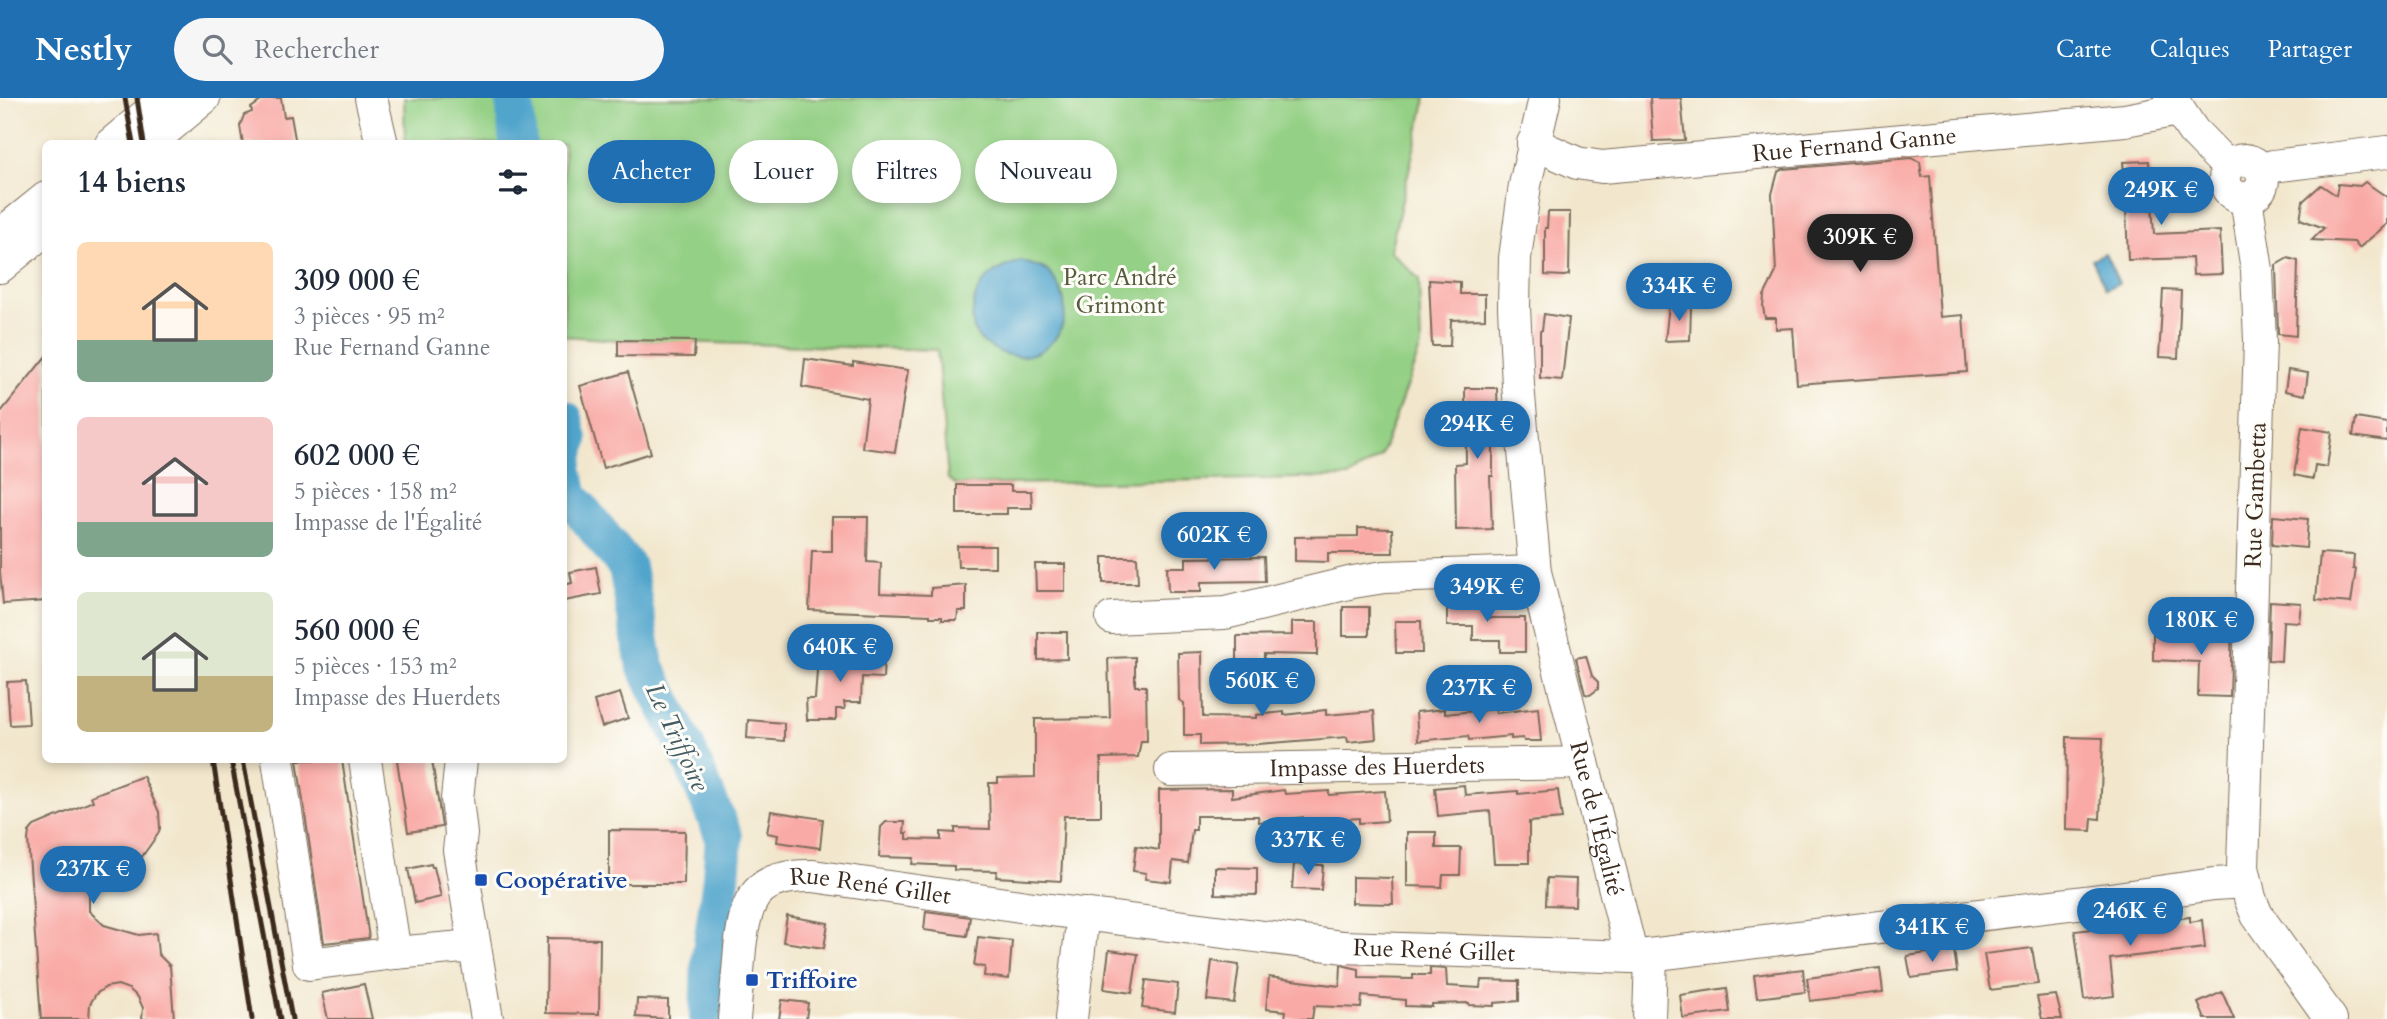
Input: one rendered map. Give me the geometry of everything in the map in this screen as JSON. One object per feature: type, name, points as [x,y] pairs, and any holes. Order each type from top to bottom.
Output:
[{"type":"street","points":[[116,140],[166,98]]},
{"type":"street","points":[[154,140],[204,98]]},
{"type":"street","points":[[371,98],[381,140]]},
{"type":"street","points":[[382,140],[383,98]]},
{"type":"street","name":"Rue de l'Égalité","points":[[1545,98],[1533,143],[1515,258],[1514,307],[1518,385],[1535,572],[1583,763],[1641,957],[1648,1019]]},
{"type":"street","points":[[2174,104],[2193,131],[2228,167]]},
{"type":"street","name":"Rue Fernand Ganne","points":[[1533,143],[1577,163],[1602,167],[2125,120],[2174,104]]},
{"type":"street","points":[[2261,169],[2387,152]]},
{"type":"street","points":[[2245,160],[2257,164],[2261,169],[2263,182],[2257,193],[2246,198],[2234,195],[2225,186],[2228,167],[2233,163],[2245,160]]},
{"type":"street","name":"Rue Gambetta","points":[[2246,198],[2257,270],[2260,341],[2242,847],[2246,882],[2257,915],[2331,1019]]},
{"type":"street","points":[[0,235],[42,201]]},
{"type":"street","points":[[0,267],[42,232]]},
{"type":"street","points":[[1112,618],[1224,613],[1384,577],[1535,572]]},
{"type":"street","points":[[278,763],[309,964],[474,946]]},
{"type":"street","points":[[365,763],[394,953]]},
{"type":"street","points":[[447,763],[449,836],[459,850]]},
{"type":"street","points":[[461,763],[457,799],[461,834],[459,850],[486,1018]]},
{"type":"street","name":"Impasse des Huerdets","points":[[1171,770],[1583,763]]},
{"type":"street","name":"Rue René Gillet","points":[[734,1019],[747,906],[760,890],[783,877],[813,876],[1343,947],[1641,957],[2246,882]]},
{"type":"street","points":[[1071,1019],[1083,914]]},
{"type":"green space","name":"Parc André Grimont","points":[[404,98],[1426,98],[1390,251],[1419,279],[1421,346],[1381,456],[1349,477],[957,485],[948,479],[937,350],[567,336],[567,140],[405,140]]},
{"type":"water","points":[[2105,253],[2119,283],[2106,289],[2092,259]]},
{"type":"water","points":[[1021,261],[1048,272],[1059,287],[1064,303],[1064,319],[1059,333],[1050,344],[1025,356],[1009,355],[980,340],[974,330],[973,320],[975,300],[982,284],[995,272]]},
{"type":"building","points":[[265,98],[281,98],[284,117],[291,116],[295,140],[242,140],[240,126],[244,115],[252,112],[251,108]]},
{"type":"building","points":[[1650,98],[1681,98],[1685,140],[1653,141]]},
{"type":"building","points":[[1911,158],[1920,162],[1922,177],[1930,176],[1940,317],[1963,315],[1967,372],[1797,384],[1793,328],[1776,329],[1776,318],[1765,318],[1763,307],[1764,296],[1776,272],[1772,194],[1778,172],[1783,169]]},
{"type":"building","points":[[2149,161],[2154,234],[2220,231],[2222,274],[2193,275],[2192,258],[2128,260],[2126,208],[2116,209],[2114,183],[2125,182],[2123,162]]},
{"type":"building","points":[[2365,182],[2387,197],[2387,224],[2359,248],[2354,242],[2312,240],[2324,228],[2300,219],[2303,201],[2321,185],[2336,195],[2338,184],[2360,186]]},
{"type":"building","points":[[1548,212],[1570,212],[1569,275],[1545,275],[1545,228]]},
{"type":"building","points":[[2288,258],[2298,261],[2296,336],[2278,334],[2276,265]]},
{"type":"building","points":[[1429,280],[1460,282],[1460,294],[1485,294],[1485,319],[1451,320],[1450,346],[1432,346]]},
{"type":"building","points":[[2163,290],[2181,291],[2178,358],[2159,357]]},
{"type":"building","points":[[1669,305],[1691,306],[1690,340],[1665,341]]},
{"type":"building","points":[[1544,314],[1569,318],[1562,380],[1540,378],[1540,331]]},
{"type":"building","points":[[618,340],[695,341],[694,357],[618,356]]},
{"type":"building","points":[[805,359],[853,366],[853,362],[908,370],[895,452],[862,448],[868,399],[802,387]]},
{"type":"building","points":[[42,361],[42,601],[3,604],[0,571],[0,413]]},
{"type":"building","points":[[2288,370],[2308,373],[2305,395],[2285,391]]},
{"type":"building","points":[[628,372],[651,453],[603,468],[580,386]]},
{"type":"building","points":[[1465,388],[1497,388],[1498,421],[1493,421],[1493,476],[1490,476],[1492,529],[1456,530],[1455,464],[1466,463]]},
{"type":"building","points":[[2356,418],[2387,423],[2387,441],[2353,436]]},
{"type":"building","points":[[2302,427],[2332,432],[2327,467],[2315,465],[2313,479],[2294,475]]},
{"type":"building","points":[[957,485],[1011,485],[1011,491],[1031,491],[1032,508],[1007,508],[1007,514],[957,514]]},
{"type":"building","points":[[2273,516],[2308,519],[2306,548],[2272,545]]},
{"type":"building","points":[[832,517],[868,517],[867,562],[881,563],[880,593],[931,595],[931,588],[966,585],[966,611],[958,611],[957,620],[942,620],[942,617],[930,615],[809,610],[812,551],[832,551]]},
{"type":"building","points":[[1358,528],[1392,529],[1393,553],[1328,553],[1328,562],[1295,561],[1295,537],[1358,536]]},
{"type":"building","points":[[957,546],[995,546],[995,567],[958,567]]},
{"type":"building","points":[[2320,553],[2354,555],[2353,569],[2356,569],[2351,603],[2316,600]]},
{"type":"building","points":[[1103,557],[1137,557],[1138,583],[1103,583]]},
{"type":"building","points":[[1264,557],[1265,581],[1201,582],[1201,592],[1168,592],[1167,567],[1186,567],[1186,558]]},
{"type":"building","points":[[1035,564],[1065,564],[1065,591],[1036,591]]},
{"type":"building","points":[[596,567],[601,594],[567,600],[567,584],[572,583],[570,572]]},
{"type":"building","points":[[1447,597],[1474,597],[1474,607],[1486,607],[1486,618],[1525,618],[1525,652],[1500,652],[1500,640],[1473,640],[1473,626],[1447,626]]},
{"type":"building","points":[[2270,601],[2301,603],[2299,622],[2283,621],[2281,661],[2268,660]]},
{"type":"building","points":[[1343,607],[1369,607],[1369,636],[1343,636]]},
{"type":"building","points":[[1395,621],[1421,621],[1422,653],[1396,653]]},
{"type":"building","points":[[1292,622],[1317,622],[1317,655],[1264,654],[1264,665],[1237,665],[1237,636],[1292,635]]},
{"type":"building","points":[[2212,624],[2232,625],[2230,697],[2198,696],[2199,662],[2153,660],[2153,634],[2211,635]]},
{"type":"building","points":[[1038,632],[1067,632],[1067,659],[1038,660]]},
{"type":"building","points":[[1202,652],[1203,717],[1256,718],[1256,715],[1284,712],[1284,715],[1326,710],[1326,715],[1374,711],[1376,739],[1348,742],[1347,737],[1258,744],[1200,745],[1200,735],[1184,735],[1184,703],[1179,700],[1178,653]]},
{"type":"building","points":[[818,656],[884,659],[883,678],[862,677],[861,702],[844,702],[845,709],[836,709],[836,720],[807,720],[806,699],[815,699]]},
{"type":"building","points":[[1586,656],[1592,676],[1598,682],[1598,689],[1590,695],[1585,694],[1576,658]]},
{"type":"building","points":[[1135,657],[1135,686],[1146,686],[1147,741],[1141,741],[1138,757],[1101,758],[1101,816],[1064,816],[1061,881],[996,877],[997,871],[954,870],[954,866],[912,864],[913,858],[879,857],[881,827],[886,822],[905,822],[904,833],[907,833],[907,839],[941,840],[941,832],[955,833],[955,828],[990,829],[989,783],[998,783],[998,778],[1035,777],[1035,719],[1110,718],[1108,658]]},
{"type":"building","points":[[26,681],[29,724],[10,725],[7,682]]},
{"type":"building","points":[[620,693],[628,718],[602,727],[594,701]]},
{"type":"building","points":[[1538,708],[1541,741],[1511,739],[1511,736],[1469,740],[1468,736],[1418,741],[1416,712],[1445,709],[1445,714],[1496,709],[1496,713]]},
{"type":"building","points":[[748,720],[784,723],[784,741],[747,738]]},
{"type":"building","points":[[2067,737],[2103,738],[2100,819],[2092,818],[2091,831],[2066,830]]},
{"type":"building","points":[[297,763],[342,763],[369,938],[324,943]]},
{"type":"building","points":[[397,763],[432,763],[442,827],[408,832]]},
{"type":"building","points":[[143,776],[159,812],[158,834],[136,865],[101,868],[102,877],[89,889],[89,911],[104,925],[139,935],[156,933],[158,954],[170,966],[174,1019],[142,1019],[143,1008],[138,997],[129,989],[118,985],[106,987],[96,994],[90,1004],[89,1019],[41,1019],[29,832],[34,826],[93,801],[91,796]]},
{"type":"building","points":[[1464,785],[1465,795],[1558,790],[1562,819],[1529,822],[1529,863],[1494,863],[1490,811],[1438,816],[1435,788]]},
{"type":"building","points":[[1232,789],[1232,797],[1284,790],[1285,794],[1329,791],[1329,795],[1385,791],[1387,821],[1359,823],[1359,818],[1303,822],[1303,817],[1259,822],[1258,816],[1196,816],[1196,830],[1192,830],[1188,863],[1173,861],[1171,882],[1145,879],[1146,873],[1133,871],[1136,846],[1159,850],[1159,790]]},
{"type":"building","points":[[771,811],[823,819],[820,848],[777,842],[778,835],[767,833]]},
{"type":"building","points":[[609,830],[685,831],[684,884],[609,884]]},
{"type":"building","points":[[1407,832],[1436,832],[1436,848],[1461,848],[1460,875],[1443,875],[1442,887],[1407,886]]},
{"type":"building","points":[[431,864],[441,897],[415,903],[408,869]]},
{"type":"building","points":[[1294,864],[1323,865],[1321,890],[1292,889]]},
{"type":"building","points":[[1215,867],[1257,868],[1257,895],[1215,894]]},
{"type":"building","points":[[1352,877],[1392,878],[1393,904],[1352,903]]},
{"type":"building","points":[[1547,878],[1576,879],[1575,906],[1546,905]]},
{"type":"building","points":[[926,911],[970,917],[967,936],[924,930]]},
{"type":"building","points":[[787,916],[828,923],[824,948],[783,942]]},
{"type":"building","points":[[2190,917],[2190,922],[2202,920],[2205,948],[2110,959],[2114,996],[2084,1000],[2075,931]]},
{"type":"building","points":[[978,937],[1012,941],[1009,979],[984,976],[985,967],[974,966]]},
{"type":"building","points":[[547,938],[600,939],[599,1014],[546,1013]]},
{"type":"building","points":[[2032,948],[2038,984],[1990,990],[1984,954]]},
{"type":"building","points":[[1954,949],[1957,972],[1911,978],[1907,956]]},
{"type":"building","points":[[1109,950],[1138,954],[1132,993],[1104,989]]},
{"type":"building","points":[[1212,961],[1239,965],[1234,1003],[1207,1000]]},
{"type":"building","points":[[1341,965],[1359,969],[1359,978],[1413,979],[1413,975],[1430,975],[1430,968],[1446,969],[1447,986],[1480,988],[1481,980],[1519,981],[1519,1001],[1494,1003],[1494,1006],[1469,1003],[1432,1004],[1432,1007],[1405,1006],[1405,1000],[1362,996],[1361,1008],[1314,1006],[1312,1019],[1285,1019],[1286,1011],[1266,1009],[1269,977],[1340,986]]},
{"type":"building","points":[[1880,968],[1883,992],[1810,1001],[1807,978]]},
{"type":"building","points":[[1803,969],[1805,992],[1757,998],[1754,975]]},
{"type":"building","points":[[1146,980],[1178,984],[1175,1012],[1142,1008]]},
{"type":"building","points":[[364,984],[372,1019],[328,1019],[322,993]]},
{"type":"building","points":[[1727,988],[1730,1012],[1683,1018],[1680,995]]},
{"type":"building","points":[[2222,992],[2234,1019],[2205,1019],[2198,1003]]},
{"type":"building","points":[[2056,995],[2062,1019],[2042,1019],[2037,997]]},
{"type":"building","points":[[637,999],[668,1000],[668,1019],[636,1017]]},
{"type":"building","points":[[782,1000],[808,1003],[806,1019],[779,1019]]},
{"type":"waterway","name":"Le Triffoire","points":[[514,98],[518,140]]},
{"type":"waterway","name":"Le Triffoire","points":[[567,432],[567,449]]},
{"type":"waterway","name":"Le Triffoire","points":[[567,484],[570,496],[627,567],[645,665],[686,747],[724,837],[710,959],[708,1019]]},
{"type":"railway","points":[[125,98],[132,140]]},
{"type":"railway","points":[[137,98],[143,140]]},
{"type":"railway","points":[[213,763],[252,1019]]},
{"type":"railway","points":[[232,763],[280,1019]]},
{"type":"railway","points":[[244,763],[292,1019]]},
{"type":"place","name":"Coopérative","points":[[481,880]]},
{"type":"place","name":"Triffoire","points":[[752,980]]}]
